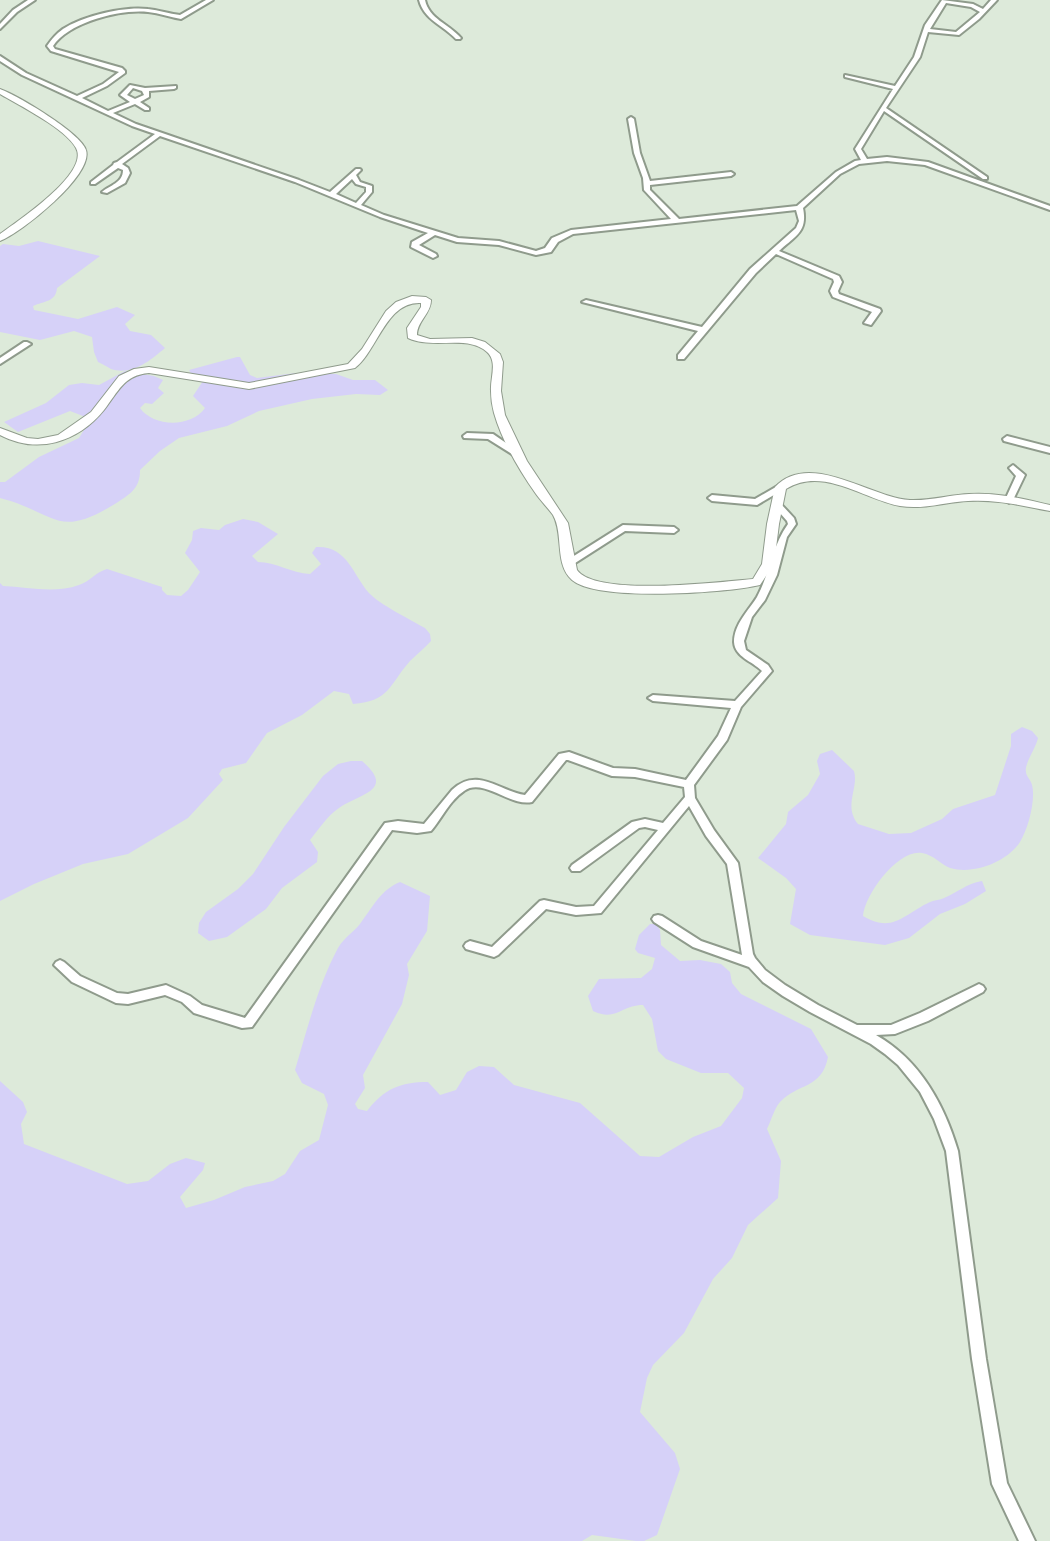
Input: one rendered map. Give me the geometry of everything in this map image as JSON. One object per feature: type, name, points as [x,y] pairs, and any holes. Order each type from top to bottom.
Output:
[{"type":"street","points":[[0,27],[15,11],[32,0]]},
{"type":"street","points":[[78,98],[105,85],[123,72],[120,69],[53,50],[50,46],[57,35],[94,18],[123,13],[149,11],[181,17],[210,0]]},
{"type":"street","points":[[422,0],[426,11],[436,23],[454,33],[458,38]]},
{"type":"street","points":[[926,30],[957,34],[983,10],[989,8],[994,0]]},
{"type":"street","points":[[865,161],[858,149],[917,57],[926,30],[944,1],[983,10]]},
{"type":"street","points":[[0,58],[24,74],[122,120],[159,134],[277,173],[357,206],[433,233],[465,241],[500,243],[536,253],[548,250],[555,240],[571,232],[799,208],[838,173],[857,162],[865,161],[906,160],[926,163],[1050,208]]},
{"type":"street","points":[[847,75],[896,88]]},
{"type":"street","points":[[139,112],[147,109],[123,95],[132,86],[146,90],[174,87]]},
{"type":"street","points":[[108,113],[147,96],[146,90]]},
{"type":"street","points":[[0,91],[55,125],[76,143],[82,150],[83,157],[81,166],[72,178],[34,213],[0,238]]},
{"type":"street","points":[[883,107],[933,144],[1000,188]]},
{"type":"street","points":[[122,120],[130,116]]},
{"type":"street","points":[[631,118],[647,190],[677,221]]},
{"type":"street","points":[[93,183],[159,134]]},
{"type":"street","points":[[105,192],[123,182],[127,173],[126,169],[116,164]]},
{"type":"street","points":[[331,195],[358,170]]},
{"type":"street","points":[[647,183],[731,174]]},
{"type":"street","points":[[353,176],[358,183],[369,186],[367,195],[357,206]]},
{"type":"street","points":[[681,357],[753,271],[799,230],[802,221],[799,208]]},
{"type":"street","points":[[433,233],[415,244],[415,247],[433,256]]},
{"type":"street","points":[[774,251],[836,278],[838,281],[834,291],[836,295],[878,311],[868,323]]},
{"type":"street","points":[[0,431],[24,442],[45,444],[55,442],[95,414],[121,379],[133,371],[149,370],[249,386],[344,368],[358,362],[380,325],[390,313],[403,304],[418,299],[426,300],[426,307],[412,328],[412,336],[428,341],[453,339],[470,341],[489,348],[497,358],[500,365],[496,382],[497,404],[508,438],[537,488],[554,507],[564,524],[568,563],[575,576],[583,581],[606,587],[663,589],[756,582],[763,576],[770,563],[772,529],[781,487]]},
{"type":"street","points":[[586,302],[703,330]]},
{"type":"street","points":[[0,362],[27,344]]},
{"type":"street","points":[[467,436],[490,436],[518,454]]},
{"type":"street","points":[[1007,440],[1050,450]]},
{"type":"street","points":[[1009,500],[1020,475],[1013,468]]},
{"type":"street","points":[[712,498],[757,502],[793,478],[815,476],[904,503],[979,497],[1050,508]]},
{"type":"street","points":[[751,963],[747,954],[732,863],[710,833],[690,798],[689,784],[723,737],[737,705],[767,671],[765,667],[742,652],[739,640],[747,616],[760,600],[772,575],[783,537],[792,524],[777,505]]},
{"type":"street","points":[[568,563],[623,528],[674,530]]},
{"type":"street","points":[[653,698],[737,705]]},
{"type":"street","points":[[60,965],[76,980],[116,998],[128,999],[166,990],[186,999],[198,1009],[248,1023],[389,826],[427,828],[460,788],[468,784],[477,783],[528,799],[563,757],[569,756],[603,769],[689,784]]},
{"type":"street","points":[[470,946],[494,952],[544,904],[576,911],[597,910],[690,798]]},
{"type":"street","points":[[576,868],[636,825],[641,823],[665,828]]},
{"type":"street","points":[[658,919],[697,944],[751,963],[784,991],[812,1008],[878,1041],[914,1075],[932,1099],[945,1125],[952,1151],[979,1359],[1000,1484],[1027,1541]]},
{"type":"street","points":[[855,1029],[891,1030],[924,1017],[979,989]]},
{"type":"shaded area","points":[[38,241],[100,256],[57,288],[52,299],[33,306],[34,310],[78,319],[117,307],[135,315],[125,324],[130,331],[151,335],[165,348],[141,366],[119,371],[98,362],[92,337],[74,331],[40,340],[0,332],[0,246],[3,244],[19,246]]},
{"type":"shaded area","points":[[240,357],[250,375],[257,378],[296,373],[336,374],[353,380],[375,380],[388,390],[380,395],[356,394],[312,399],[259,411],[227,426],[179,438],[160,451],[140,470],[137,485],[127,496],[98,514],[82,520],[69,522],[58,520],[0,498],[0,482],[5,482],[39,457],[79,438],[87,425],[83,416],[70,411],[18,432],[4,422],[46,403],[69,385],[82,383],[99,385],[125,371],[154,376],[163,380],[158,388],[164,393],[152,404],[145,403],[140,408],[154,419],[163,422],[182,422],[199,415],[205,408],[193,396],[205,378],[192,375],[189,370]]},
{"type":"shaded area","points":[[243,519],[258,522],[278,534],[252,556],[258,562],[310,574],[321,564],[312,553],[316,547],[335,551],[348,563],[369,593],[387,607],[425,628],[430,634],[431,641],[410,661],[388,690],[375,699],[353,704],[349,694],[334,691],[302,715],[267,733],[246,763],[222,769],[219,774],[223,780],[188,818],[128,854],[83,864],[0,901],[0,583],[3,586],[41,589],[70,588],[83,584],[107,569],[162,587],[167,595],[181,596],[200,572],[185,553],[192,540],[193,531],[201,528],[219,530],[225,525]]},
{"type":"shaded area","points":[[1022,727],[1032,731],[1038,738],[1026,769],[1033,798],[1028,822],[1020,842],[998,861],[969,870],[950,868],[922,853],[903,858],[893,865],[876,885],[863,916],[873,921],[891,923],[930,902],[942,899],[976,882],[982,881],[986,891],[965,904],[940,914],[909,938],[885,945],[810,935],[790,924],[796,889],[786,878],[758,858],[786,824],[788,812],[808,795],[820,774],[817,761],[820,754],[832,750],[854,771],[855,784],[851,804],[858,824],[889,834],[911,833],[942,819],[953,809],[995,795],[1011,746],[1011,734]]},
{"type":"shaded area","points":[[362,761],[372,771],[376,779],[375,785],[364,795],[335,811],[310,840],[318,852],[317,862],[282,888],[266,909],[227,937],[209,941],[198,933],[199,923],[206,912],[238,889],[253,874],[284,827],[323,776],[338,764]]},
{"type":"shaded area","points":[[400,882],[430,896],[427,931],[407,964],[409,975],[402,1004],[363,1075],[365,1088],[355,1104],[358,1109],[367,1111],[386,1092],[409,1083],[428,1082],[440,1095],[456,1090],[467,1072],[479,1066],[494,1067],[514,1085],[580,1103],[640,1156],[659,1157],[693,1137],[721,1126],[742,1098],[744,1088],[728,1073],[701,1073],[666,1059],[658,1051],[652,1019],[643,1005],[629,1007],[607,1015],[593,1011],[588,996],[599,979],[641,978],[652,969],[655,958],[638,953],[635,949],[639,935],[650,924],[656,924],[660,930],[661,945],[680,961],[700,960],[721,964],[730,972],[732,983],[741,994],[811,1029],[828,1057],[825,1067],[815,1080],[780,1102],[767,1129],[781,1161],[778,1198],[748,1225],[732,1258],[713,1279],[684,1333],[653,1365],[647,1378],[640,1412],[675,1453],[680,1469],[657,1535],[644,1541],[592,1535],[582,1541],[0,1541],[0,1081],[23,1102],[27,1112],[21,1124],[24,1144],[127,1184],[148,1181],[170,1164],[186,1158],[205,1163],[203,1170],[180,1197],[186,1208],[214,1200],[245,1187],[273,1181],[285,1174],[300,1151],[319,1140],[328,1105],[324,1094],[302,1083],[295,1070],[313,1008],[331,962],[338,948],[360,925],[374,904],[393,885]]}]
